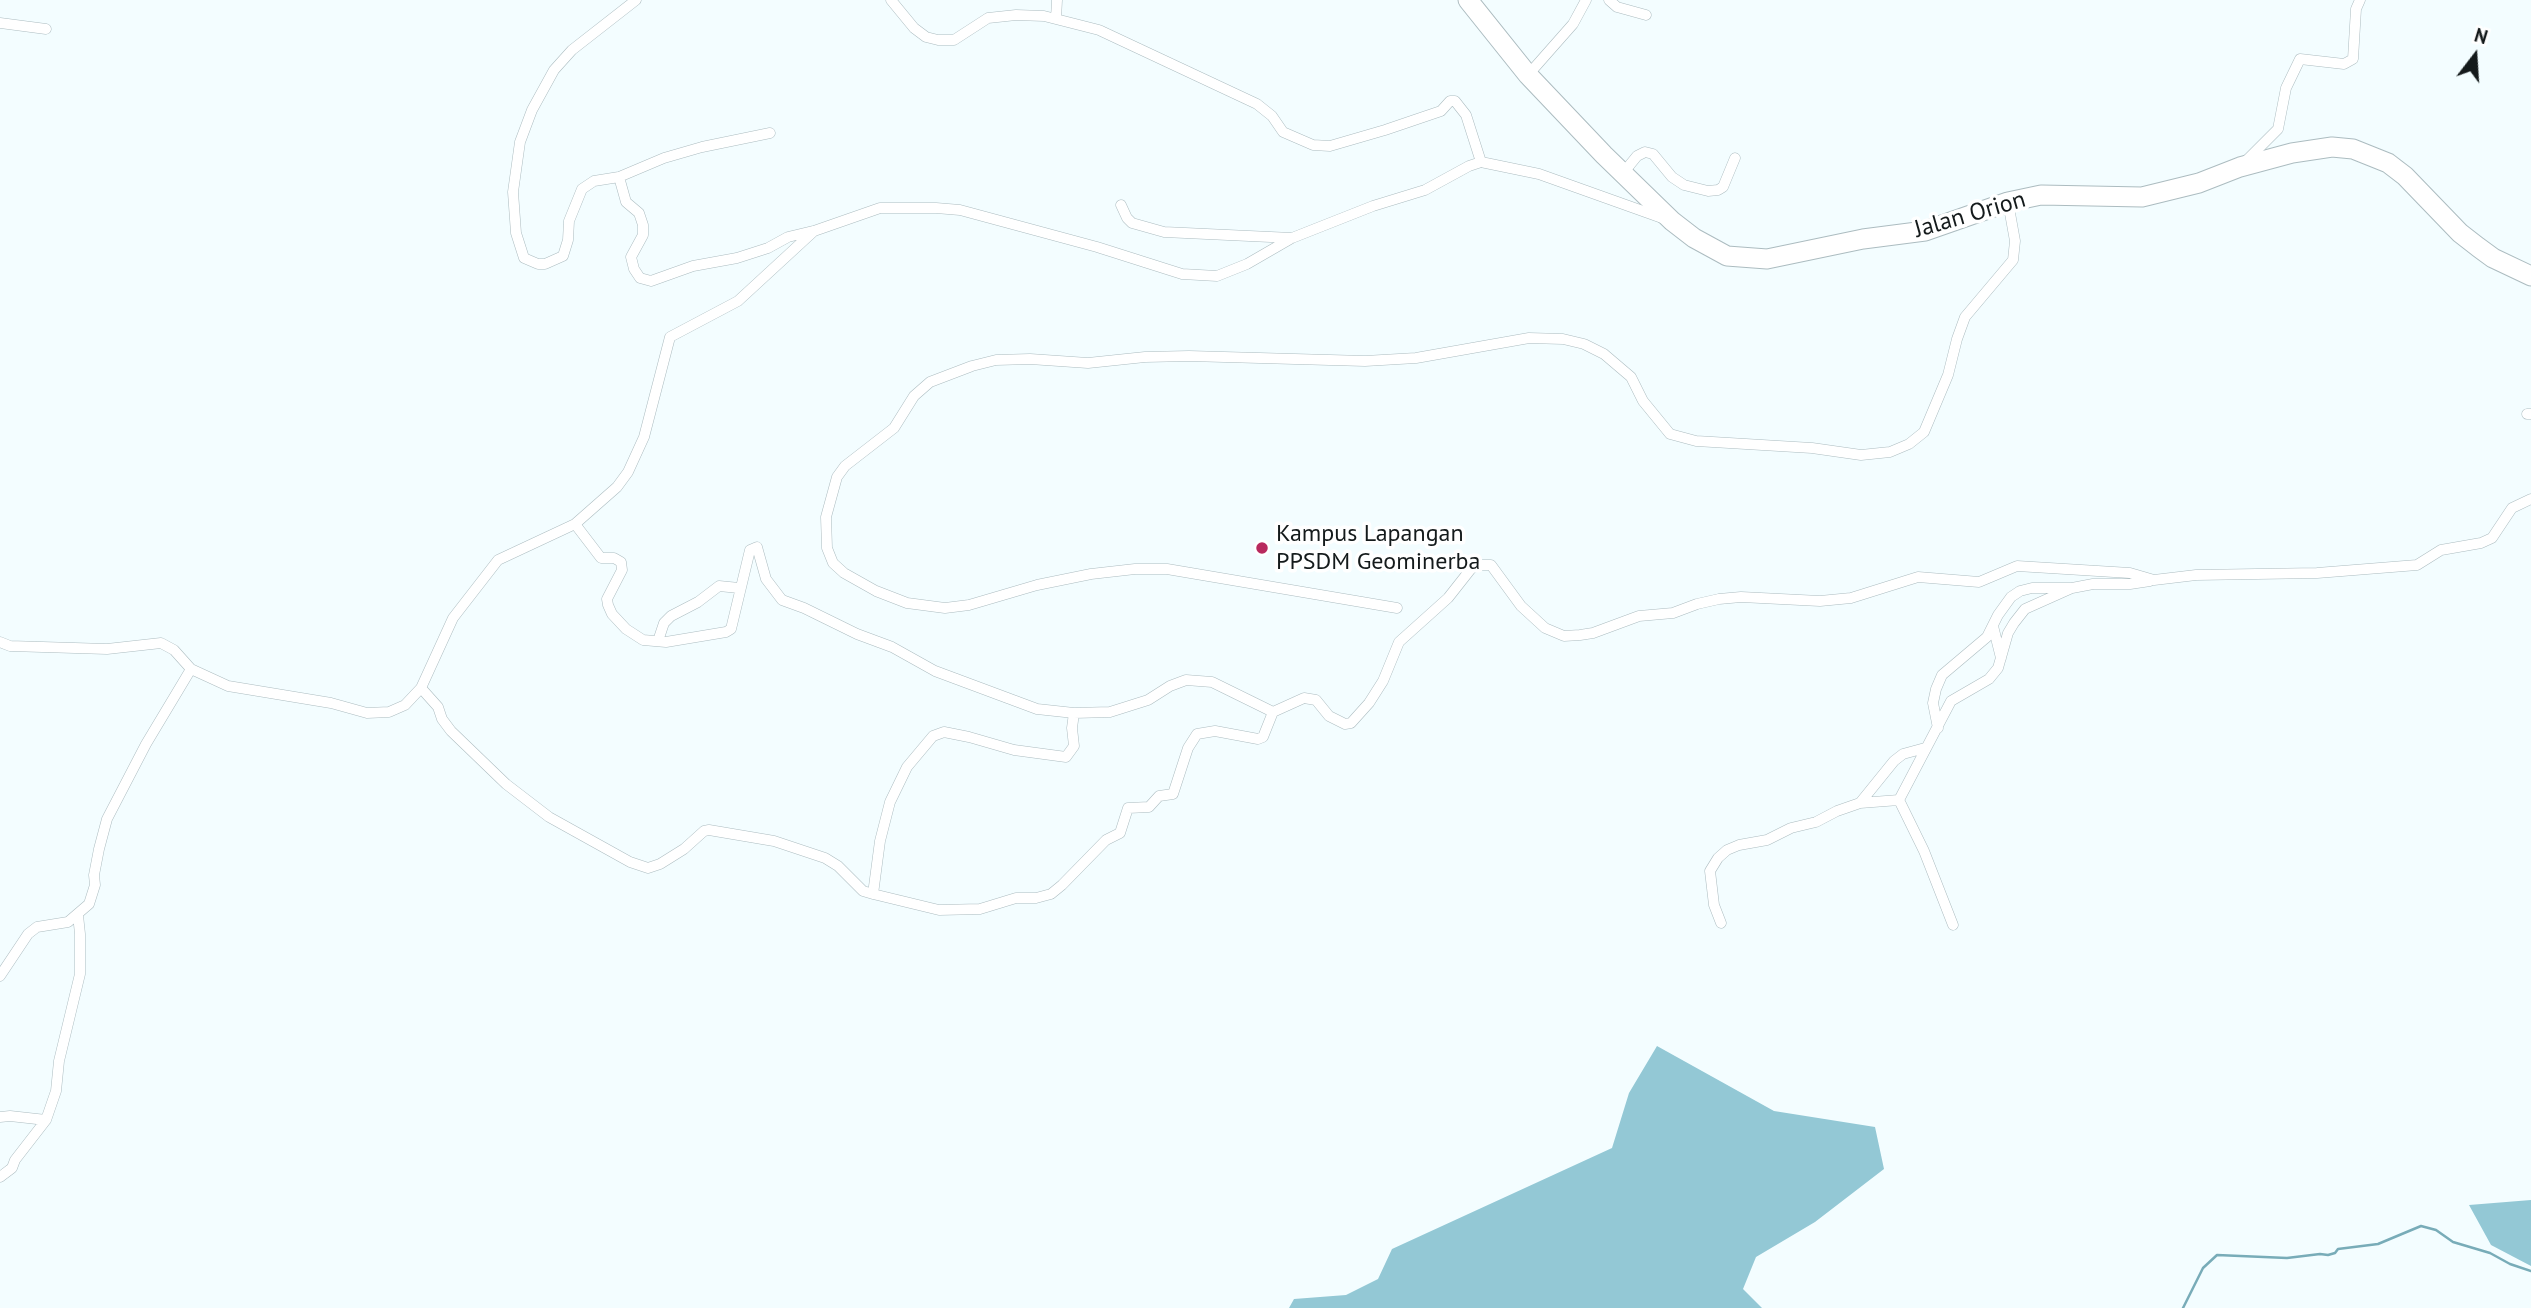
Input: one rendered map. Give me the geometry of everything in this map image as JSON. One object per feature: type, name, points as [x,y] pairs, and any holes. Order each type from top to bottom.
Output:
[{"type":"highway","name":"Jalan Orion","points":[[1468,0],[1528,75],[1568,119],[1672,221],[1710,248],[1727,256],[1767,259],[1863,239],[1925,232],[2008,202],[2041,195],[2142,197],[2199,183],[2240,167],[2314,149],[2353,149],[2388,163],[2405,176],[2460,233],[2493,258],[2531,276]]},
{"type":"street","points":[[636,0],[572,50],[554,70],[532,110],[520,142],[513,192],[516,233],[524,258],[529,262],[545,264],[563,256],[568,240],[569,221],[582,189],[594,181],[619,177],[664,158],[702,147],[770,133]]},
{"type":"street","points":[[891,0],[914,28],[926,37],[938,40],[954,40],[988,18],[1016,15],[1056,19],[1099,30],[1257,104],[1272,116],[1283,132],[1312,145],[1330,146],[1385,131],[1441,111],[1450,101],[1455,101],[1466,115],[1481,162]]},
{"type":"street","points":[[1056,19],[1057,0]]},
{"type":"street","points":[[1528,75],[1573,24],[1586,0]]},
{"type":"street","points":[[1609,0],[1617,7],[1646,15]]},
{"type":"street","points":[[2240,167],[2278,128],[2286,88],[2300,59],[2344,64],[2353,60],[2356,9],[2360,0]]},
{"type":"street","points":[[0,23],[46,29]]},
{"type":"street","points":[[1624,173],[1637,156],[1645,152],[1653,154],[1672,177],[1684,185],[1709,191],[1718,190],[1723,187],[1735,158]]},
{"type":"street","points":[[619,177],[626,202],[639,213],[643,225],[643,234],[632,257],[634,269],[640,278],[651,281],[693,265],[737,258],[768,248],[788,237],[880,208],[960,210],[1097,247],[1182,274],[1217,276],[1247,264],[1292,238],[1373,206],[1425,190],[1481,162],[1539,174],[1672,221]]},
{"type":"street","points":[[1397,608],[1167,569],[1135,569],[1091,574],[1037,584],[969,604],[945,608],[907,603],[876,591],[832,563],[827,548],[826,517],[837,477],[845,466],[894,428],[914,396],[930,382],[996,360],[1030,359],[1088,363],[1189,356],[1366,361],[1416,358],[1529,338],[1563,339],[1584,344],[1604,354],[1631,377],[1643,401],[1670,434],[1696,441],[1812,448],[1861,455],[1890,452],[1909,444],[1924,432],[1948,375],[1965,317],[2013,260],[2015,241],[2008,202]]},
{"type":"street","points":[[1121,205],[1132,223],[1164,232],[1292,238]]},
{"type":"street","points":[[0,642],[10,646],[107,649],[161,643],[174,650],[191,669],[228,686],[331,703],[368,713],[389,712],[405,705],[421,688],[453,618],[498,560],[575,524],[617,486],[639,452],[660,383],[670,337],[738,301],[814,231]]},
{"type":"street","points":[[1938,728],[1933,703],[1942,675],[1987,637],[2011,597],[2020,591],[2093,584],[2130,584],[2196,575],[2316,573],[2417,565],[2441,550],[2481,543],[2492,538],[2512,508],[2531,499]]},
{"type":"street","points":[[575,524],[600,558],[614,558],[621,562],[622,570],[607,599],[612,614],[626,629],[643,640],[680,640],[731,629],[750,550],[757,547],[766,579],[782,600],[892,647],[935,671],[1037,709],[1074,713],[1110,712],[1148,700],[1170,686],[1186,680],[1212,682],[1273,712]]},
{"type":"street","points":[[421,688],[438,707],[442,719],[451,731],[506,784],[549,817],[630,862],[648,867],[660,863],[709,830],[774,841],[825,858],[838,866],[863,891],[873,894],[939,910],[980,909],[1016,898],[1036,898],[1051,894],[1106,841],[1120,833],[1128,808],[1149,807],[1159,796],[1173,794],[1188,748],[1197,734],[1215,731],[1258,739],[1263,737],[1273,712],[1304,698],[1316,699],[1329,716],[1345,724],[1350,723],[1369,703],[1383,681],[1399,642],[1448,598],[1474,565],[1491,565],[1533,618],[1545,628],[1564,636],[1593,633],[1639,616],[1673,613],[1719,599],[1741,597],[1820,601],[1851,598],[1918,577],[1979,582],[2017,566],[2130,573],[2154,580]]},
{"type":"street","points":[[658,641],[664,622],[671,615],[698,602],[719,586],[740,588]]},
{"type":"street","points":[[1899,800],[1951,701],[1989,679],[1998,668],[2008,633],[2025,610],[2072,588]]},
{"type":"street","points":[[1993,625],[2002,658]]},
{"type":"street","points":[[0,976],[28,934],[37,927],[68,922],[89,904],[107,819],[146,744],[191,669]]},
{"type":"street","points":[[873,894],[880,841],[890,802],[906,766],[933,736],[944,732],[1014,750],[1066,757],[1074,746],[1074,713]]},
{"type":"street","points":[[1860,803],[1894,761],[1903,754],[1925,748]]},
{"type":"street","points":[[1721,923],[1714,905],[1709,878],[1718,859],[1727,850],[1767,840],[1791,828],[1816,822],[1860,803],[1899,800]]},
{"type":"street","points":[[1899,800],[1924,851],[1953,925]]},
{"type":"street","points":[[0,1177],[12,1168],[15,1160],[46,1120],[56,1091],[59,1061],[80,974],[78,915]]},
{"type":"street","points":[[0,1117],[46,1120]]},
{"type":"shaded area","points":[[1657,1046],[1774,1111],[1875,1127],[1884,1169],[1815,1222],[1756,1257],[1743,1289],[1762,1308],[1289,1308],[1294,1299],[1346,1295],[1378,1279],[1392,1249],[1612,1148],[1629,1093]]},
{"type":"shaded area","points":[[2531,1200],[2531,1266],[2491,1245],[2469,1205]]},
{"type":"waterway","points":[[2183,1308],[2203,1268],[2217,1255],[2287,1258],[2328,1255],[2338,1249],[2378,1244],[2421,1226],[2436,1230],[2453,1242],[2490,1253],[2531,1271]]},
{"type":"place","name":"Kampus Lapangan PPSDM Geominerba","points":[[1262,548]]}]
